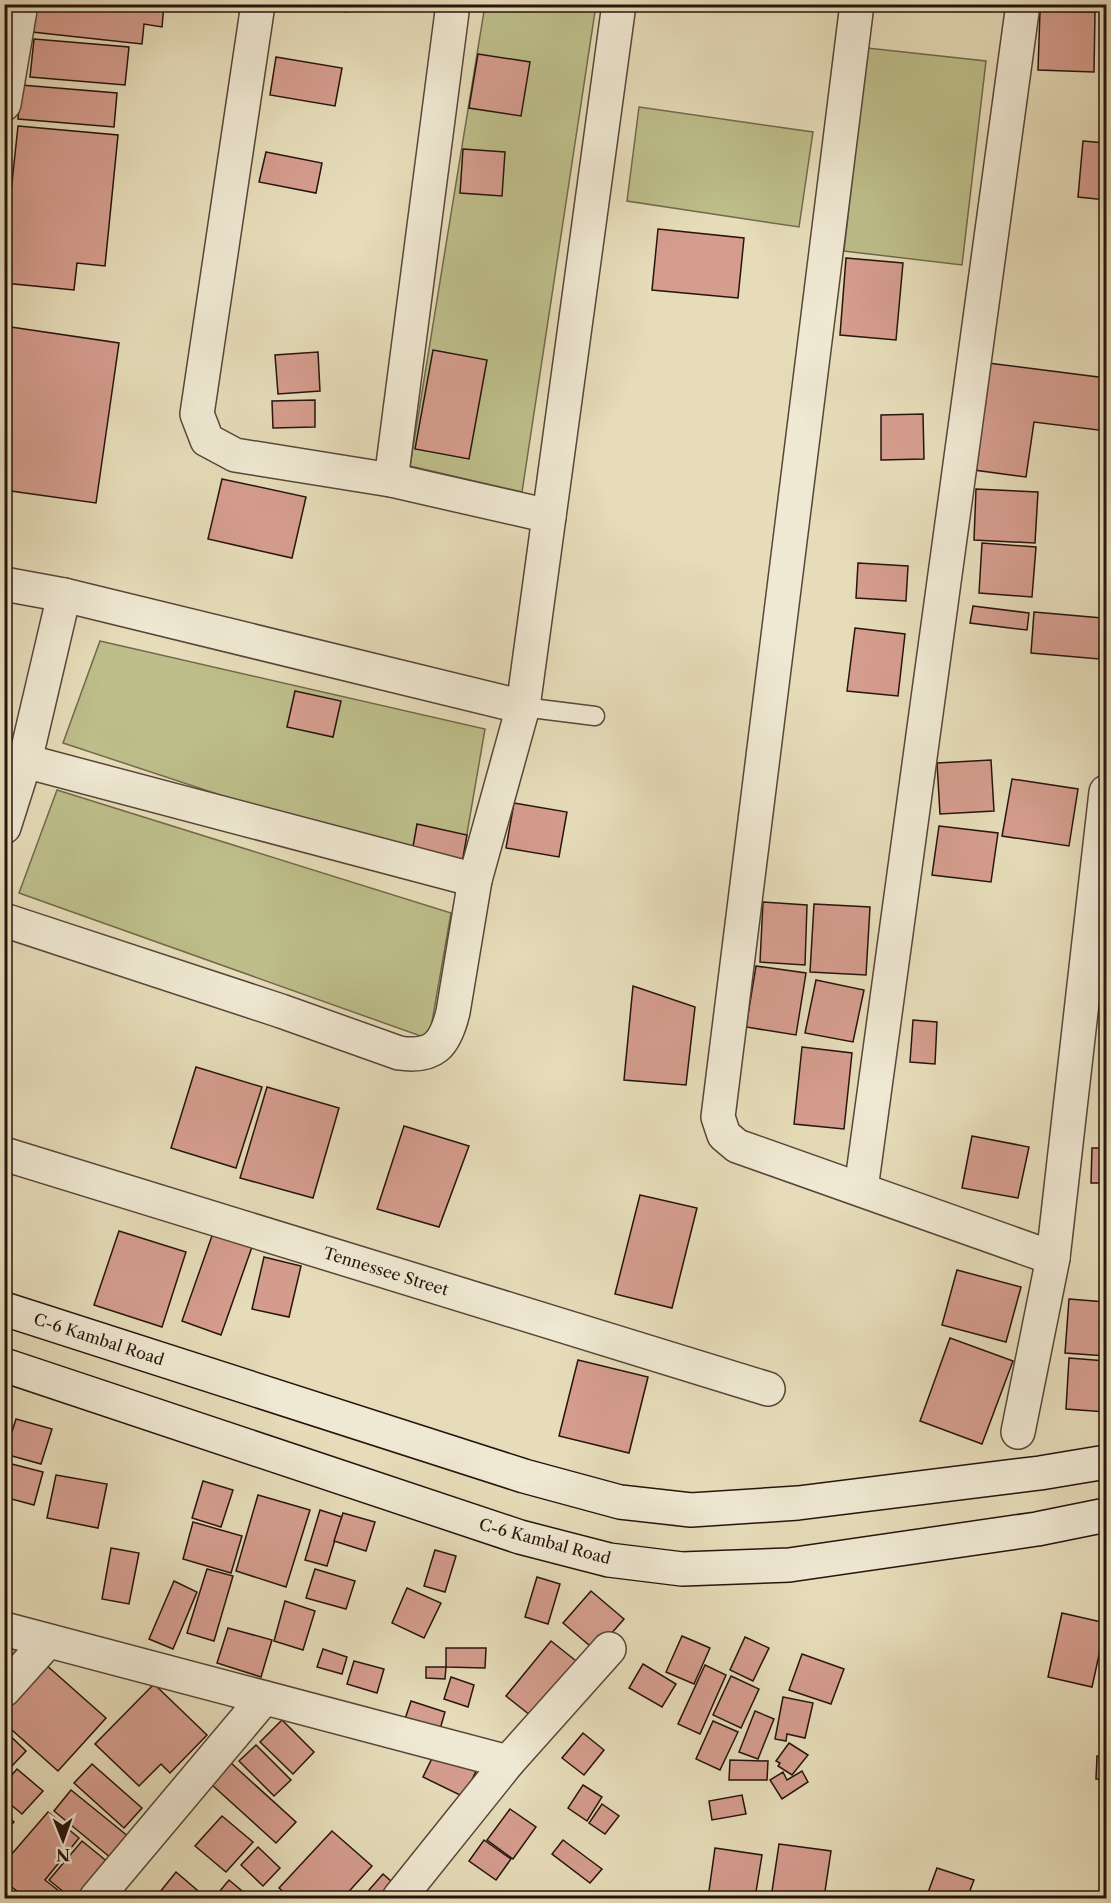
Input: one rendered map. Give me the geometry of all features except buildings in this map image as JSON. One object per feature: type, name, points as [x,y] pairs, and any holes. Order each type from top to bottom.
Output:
[{"type":"street","points":[[4,104],[21,4]]},
{"type":"street","points":[[258,4],[197,414],[207,440],[235,454],[391,480],[549,516]]},
{"type":"street","points":[[391,480],[453,4]]},
{"type":"street","points":[[4,920],[281,1011],[399,1053],[414,1056],[427,1053],[437,1047],[447,1033],[475,880],[523,707],[619,4]]},
{"type":"street","points":[[857,4],[718,1117],[724,1135],[737,1146],[1053,1258]]},
{"type":"street","points":[[861,1189],[1023,4]]},
{"type":"street","points":[[4,584],[64,595],[523,707]]},
{"type":"street","points":[[4,827],[25,761],[64,595]]},
{"type":"street","points":[[25,761],[475,880]]},
{"type":"street","points":[[1018,1432],[1053,1258],[1107,792]]},
{"type":"street","name":"Tennessee Street","points":[[4,1154],[768,1389]]},
{"type":"street","name":"C-6 Kambal Road","points":[[4,1309],[524,1476],[620,1502],[691,1510],[798,1503],[1029,1475],[1107,1462]]},
{"type":"street","name":"C-6 Kambal Road","points":[[4,1365],[520,1537],[609,1560],[682,1569],[789,1565],[1037,1529],[1107,1515]]},
{"type":"street","points":[[4,1629],[508,1762]]},
{"type":"street","points":[[4,1690],[48,1641]]},
{"type":"street","points":[[399,1899],[508,1762],[609,1649]]},
{"type":"street","points":[[96,1899],[264,1698]]},
{"type":"lane","points":[[523,707],[595,716]]},
{"type":"green space","points":[[485,5],[596,5],[522,492],[410,466]]},
{"type":"green space","points":[[867,48],[986,61],[962,265],[844,251]]},
{"type":"green space","points":[[639,107],[813,132],[799,227],[627,201]]},
{"type":"green space","points":[[100,641],[485,729],[460,874],[63,743]]},
{"type":"green space","points":[[57,790],[451,913],[429,1039],[19,893]]}]
